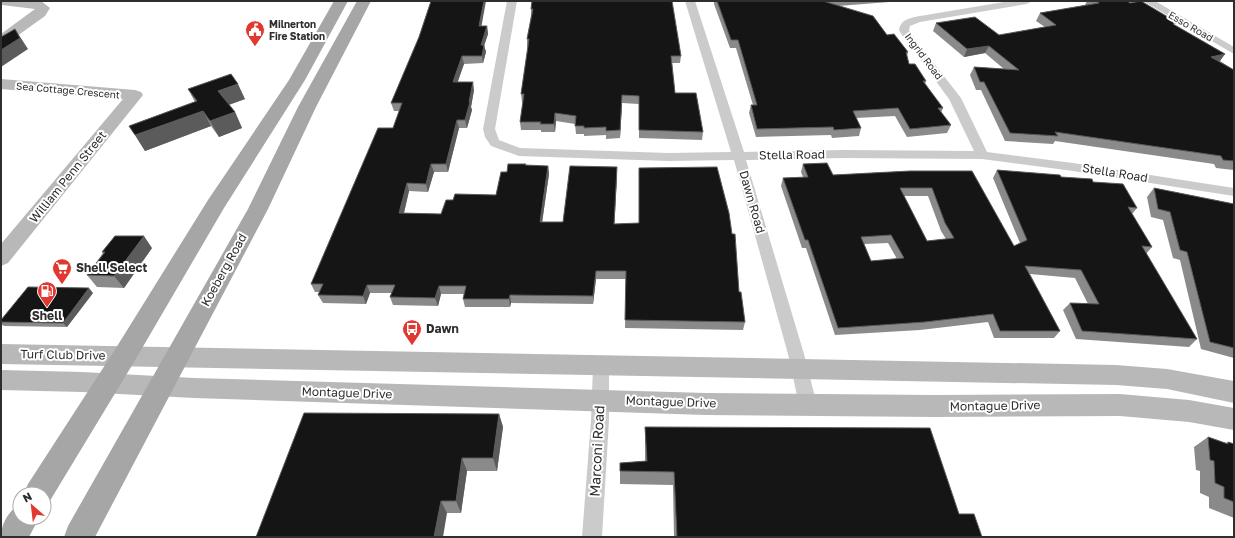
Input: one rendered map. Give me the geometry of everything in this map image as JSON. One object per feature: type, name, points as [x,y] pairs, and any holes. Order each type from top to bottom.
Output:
[{"type":"main road","points":[[1,40],[40,13],[43,9],[42,6],[37,4],[2,1]]},
{"type":"main road","points":[[43,486],[125,355],[215,205],[297,80],[341,1]]},
{"type":"main road","name":"Koeberg Road","points":[[79,537],[258,209],[304,114],[364,1]]},
{"type":"main road","name":"Sea Cottage Crescent","points":[[1,84],[135,96]]},
{"type":"main road","name":"William Penn Street","points":[[1,258],[135,96]]},
{"type":"main road","name":"Turf Club Drive","points":[[1,354],[125,355]]},
{"type":"main road","points":[[125,355],[601,366],[1116,375],[1167,379],[1234,392]]},
{"type":"main road","points":[[1,380],[107,383]]},
{"type":"main road","name":"Montague Drive","points":[[107,383],[160,387],[600,401],[935,406],[1120,404],[1189,411],[1234,419]]},
{"type":"main road","points":[[12,537],[19,526]]},
{"type":"street","name":"Stella Road","points":[[512,1],[489,129],[491,137],[495,143],[519,152],[668,158],[859,154],[982,155],[1093,170],[1234,192]]},
{"type":"street","name":"Dawn Road","points":[[690,1],[738,156],[800,369],[808,405]]},
{"type":"street","points":[[956,1],[968,10]]},
{"type":"street","name":"Ingrid Road","points":[[982,155],[955,98],[907,35],[904,30],[905,25],[911,21],[968,10],[1028,1]]},
{"type":"street","name":"Esso Road","points":[[1148,1],[1234,51]]},
{"type":"street","name":"Marconi Road","points":[[592,537],[600,420],[601,366]]},
{"type":"building","points":[[431,1],[484,1],[479,26],[487,26],[481,45],[484,45],[482,56],[462,56],[453,82],[473,82],[465,120],[457,120],[446,164],[431,164],[426,184],[407,183],[399,213],[441,214],[446,200],[453,200],[455,194],[496,195],[501,172],[507,172],[508,164],[526,164],[525,165],[548,166],[540,222],[563,222],[570,166],[617,167],[614,224],[639,223],[639,168],[717,167],[729,213],[732,234],[735,234],[739,292],[741,292],[745,322],[625,320],[626,271],[596,271],[593,296],[510,295],[509,299],[463,299],[466,286],[439,286],[435,298],[390,297],[395,285],[367,285],[363,296],[318,295],[323,284],[311,284],[378,128],[393,128],[402,103],[391,103],[419,37]]},
{"type":"building","points":[[532,1],[672,1],[681,56],[671,56],[675,93],[696,93],[703,132],[639,130],[639,96],[622,95],[620,130],[606,131],[606,127],[584,128],[584,126],[575,126],[576,116],[555,113],[554,124],[540,124],[541,122],[520,122],[524,94],[521,94],[529,39],[527,39],[533,9],[531,9]]},
{"type":"building","points":[[717,1],[823,1],[873,16],[887,35],[894,34],[908,52],[906,52],[909,64],[915,64],[926,81],[923,81],[943,108],[938,108],[951,125],[910,129],[898,108],[853,111],[861,128],[834,130],[833,127],[757,129],[751,105],[757,105],[738,40],[731,40]]},
{"type":"building","points":[[1096,1],[1127,1],[1130,3],[1141,1],[1178,23],[1173,24],[1225,54],[1211,57],[1234,70],[1234,161],[1223,160],[1221,156],[1055,132],[1058,136],[1010,133],[984,82],[980,82],[974,67],[1019,70],[989,46],[967,49],[936,23],[975,17],[999,35],[1056,25],[1040,13],[1099,3]]},
{"type":"building","points":[[15,29],[20,38],[1,50],[1,37]]},
{"type":"building","points":[[231,74],[238,84],[218,91],[235,112],[210,121],[203,111],[135,135],[129,126],[197,101],[188,89]]},
{"type":"building","points":[[827,163],[833,175],[910,171],[972,171],[1014,246],[1027,240],[997,170],[1060,175],[1061,177],[1092,179],[1093,182],[1123,184],[1137,208],[1128,207],[1152,247],[1142,246],[1197,339],[1082,331],[1070,303],[1099,304],[1081,270],[1025,266],[1060,331],[1000,331],[993,314],[925,322],[838,328],[808,240],[805,240],[783,178],[808,177],[803,164]],"holes":[[[900,188],[932,188],[945,223],[954,238],[927,241]],[[891,235],[904,258],[871,261],[861,237]]]},
{"type":"building","points":[[1154,188],[1234,204],[1234,348],[1210,342],[1187,252],[1180,250],[1170,212],[1158,209]]},
{"type":"building","points":[[115,236],[144,236],[114,276],[87,275],[105,252],[102,252]]},
{"type":"building","points":[[28,287],[89,288],[63,323],[1,322],[1,320]]},
{"type":"building","points":[[304,413],[499,414],[493,458],[462,458],[456,501],[441,501],[434,537],[256,537]]},
{"type":"building","points":[[645,427],[930,428],[959,514],[974,514],[982,537],[677,537],[674,472],[620,471],[620,463],[647,461]]},
{"type":"building","points":[[1208,437],[1228,444],[1228,442],[1234,444],[1234,502],[1224,498],[1224,487],[1215,483],[1214,461],[1210,460]]},
{"type":"place","name":"Milnerton Fire Station","points":[[255,47]]},
{"type":"place","name":"Shell Select","points":[[62,285]]},
{"type":"place","name":"Shell","points":[[47,308]]},
{"type":"place","name":"Dawn","points":[[412,346]]}]
